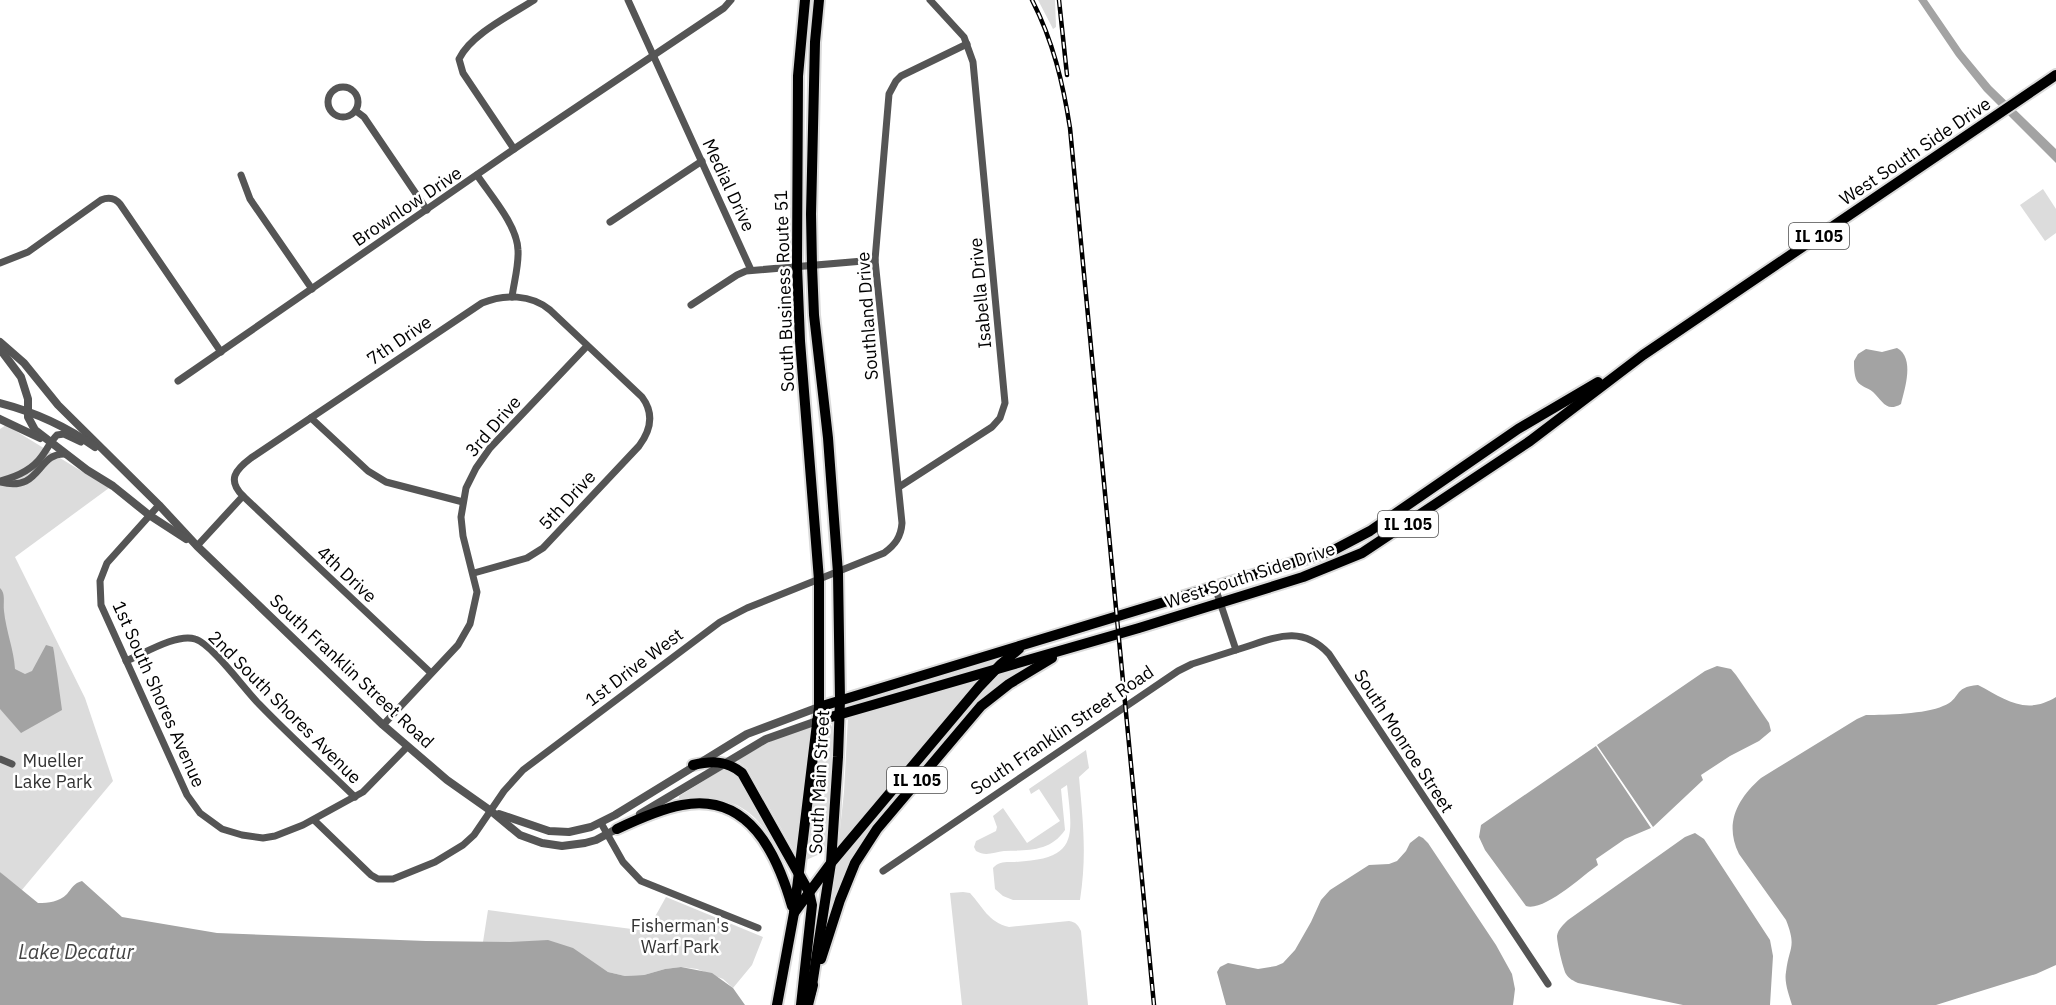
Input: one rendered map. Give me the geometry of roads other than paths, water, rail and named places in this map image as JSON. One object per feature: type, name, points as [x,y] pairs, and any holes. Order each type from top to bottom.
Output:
[{"type":"main road","name":"South Business Route 51","points":[[805,0],[798,76],[797,266],[800,341],[819,580]]},
{"type":"main road","name":"South Business Route 51","points":[[819,0],[815,42],[812,266],[814,315],[828,438],[837,573]]},
{"type":"main road","name":"West South Side Drive","points":[[817,721],[1220,603],[1315,573],[1362,553],[1530,441],[1643,355],[2056,75]]},
{"type":"main road","name":"West South Side Drive","points":[[840,700],[1319,556],[1353,541],[1518,429],[1643,355]]},
{"type":"main road","name":"South Main Street","points":[[811,992],[831,863],[838,757],[840,700],[837,573]]},
{"type":"main road","name":"South Main Street","points":[[794,913],[797,872],[819,706],[819,580]]},
{"type":"main road","name":"IL 105","points":[[808,1005],[840,900],[855,862],[884,820],[988,699],[1040,664],[1105,638]]},
{"type":"main road","name":"IL 105","points":[[777,1005],[794,913],[831,863],[993,670],[1030,642]]},
{"type":"main road","name":"South Franklin Street Road","points":[[819,706],[840,700]]},
{"type":"main road","points":[[693,765],[708,762],[724,763],[736,768],[746,779],[809,892],[812,905],[801,1005]]},
{"type":"main road","points":[[612,831],[683,804],[705,804],[731,810],[750,823],[765,843],[782,873],[794,913]]},
{"type":"street","points":[[514,149],[463,73],[459,59],[475,38],[534,0]]},
{"type":"street","name":"Medial Drive","points":[[628,0],[751,270]]},
{"type":"street","name":"Brownlow Drive","points":[[178,381],[514,149],[724,8],[731,0]]},
{"type":"street","points":[[930,0],[960,32],[967,44]]},
{"type":"street","name":"Southland Drive","points":[[819,580],[884,553],[894,545],[902,529],[875,260],[888,104],[892,87],[896,81],[910,71],[967,44]]},
{"type":"street","name":"Isabella Drive","points":[[899,487],[992,427],[1004,409],[975,70],[967,44]]},
{"type":"street","points":[[346,87],[351,89],[359,101],[356,111],[348,117],[338,117],[330,111],[329,96],[336,89],[346,87]]},
{"type":"street","points":[[356,111],[364,117],[427,210]]},
{"type":"street","points":[[610,222],[702,161]]},
{"type":"street","points":[[241,175],[250,199],[312,289]]},
{"type":"street","points":[[477,175],[512,227],[516,237],[518,256],[512,297]]},
{"type":"street","points":[[0,263],[28,252],[101,200],[111,198],[120,204],[221,352]]},
{"type":"street","points":[[691,305],[737,274],[751,270],[875,260]]},
{"type":"street","name":"7th Drive","points":[[243,496],[236,489],[234,480],[236,471],[241,466],[482,303],[495,298],[512,297],[534,300],[546,306],[642,397],[649,412]]},
{"type":"street","name":"South Franklin Street Road","points":[[0,342],[24,363],[58,405],[197,546],[407,747],[520,835],[551,845],[573,846],[596,840],[766,739],[817,721]]},
{"type":"street","name":"3rd Drive","points":[[383,724],[458,645],[467,631],[477,600],[474,573],[462,526],[463,502],[470,478],[486,453],[587,346]]},
{"type":"street","name":"South Franklin Street Road","points":[[0,349],[17,369],[27,393],[32,426],[51,443],[113,486],[149,515],[197,546]]},
{"type":"street","points":[[4,404],[21,403],[27,393]]},
{"type":"street","points":[[4,404],[28,411],[74,433],[119,465]]},
{"type":"street","name":"5th Drive","points":[[474,573],[527,558],[543,548],[639,446],[649,429],[649,412]]},
{"type":"street","points":[[311,418],[368,471],[386,482],[463,502]]},
{"type":"street","points":[[0,419],[51,443]]},
{"type":"street","points":[[0,481],[32,467],[57,435],[68,435],[119,465]]},
{"type":"street","points":[[0,481],[14,485],[23,483],[36,474],[50,457],[66,454]]},
{"type":"street","points":[[197,546],[243,496]]},
{"type":"street","name":"4th Drive","points":[[243,496],[430,674]]},
{"type":"street","name":"1st South Shores Avenue","points":[[159,505],[107,563],[100,581],[100,597],[103,612],[181,784],[193,805],[207,819],[231,833],[263,838],[290,831],[355,797],[370,786],[407,747]]},
{"type":"street","name":"1st Drive West","points":[[314,820],[371,875],[385,880],[411,873],[450,854],[470,839],[509,785],[529,766],[710,628],[747,608],[819,580]]},
{"type":"street","points":[[1215,587],[1236,650]]},
{"type":"street","name":"South Monroe Street","points":[[1236,650],[1287,635],[1296,635],[1313,640],[1329,654],[1548,984]]},
{"type":"street","name":"2nd South Shores Avenue","points":[[126,661],[175,639],[188,638],[200,641],[259,704],[355,797]]},
{"type":"street","name":"South Franklin Street Road","points":[[883,871],[1178,671],[1236,650]]},
{"type":"street","name":"South Franklin Street Road","points":[[491,811],[525,825],[549,831],[580,830],[601,823],[747,734],[819,706]]},
{"type":"street","points":[[0,759],[12,764]]},
{"type":"street","points":[[601,823],[612,831],[630,870],[641,881],[758,928]]},
{"type":"water","points":[[1918,0],[1927,0],[1962,51],[1991,86],[2056,149],[2056,163],[1984,91],[1956,56]]},
{"type":"water","points":[[1897,348],[1906,359],[1907,374],[1901,404],[1892,407],[1857,381],[1854,361],[1858,354],[1866,349],[1882,352]]},
{"type":"water","points":[[0,588],[4,596],[5,618],[15,669],[25,674],[32,671],[46,645],[53,647],[54,652],[62,710],[21,733],[0,709]]},
{"type":"water","points":[[1717,666],[1731,669],[1736,675],[1769,723],[1771,731],[1759,741],[1701,775],[1703,780],[1653,827],[1597,745],[1705,671]]},
{"type":"water","points":[[1978,685],[2006,700],[2025,705],[2045,703],[2056,697],[2056,965],[2036,974],[1936,1005],[1792,1005],[1786,980],[1791,936],[1786,920],[1739,854],[1735,843],[1733,822],[1740,803],[1761,778],[1857,719],[1866,715],[1906,714],[1936,709],[1953,700],[1964,688]]},
{"type":"water","points":[[1596,746],[1651,828],[1625,839],[1596,859],[1598,865],[1552,899],[1543,904],[1526,906],[1485,850],[1479,837],[1481,825]]},
{"type":"water","points":[[1695,833],[1704,839],[1770,940],[1773,956],[1770,1005],[1683,1005],[1578,983],[1569,977],[1563,967],[1557,939],[1563,925],[1685,837]]},
{"type":"water","points":[[1419,836],[1428,843],[1496,945],[1512,974],[1515,989],[1513,1005],[1226,1005],[1217,972],[1220,967],[1228,963],[1258,969],[1283,963],[1295,950],[1321,900],[1330,890],[1369,865],[1389,864],[1397,861],[1410,843]]},
{"type":"water","name":"Lake Decatur","points":[[0,872],[38,903],[61,899],[75,884],[82,881],[122,917],[217,933],[426,941],[548,940],[573,948],[608,972],[625,976],[644,975],[681,967],[712,973],[733,988],[745,1005],[0,1005]]},
{"type":"railway","points":[[1032,0],[1046,31],[1056,62],[1070,128],[1154,1005]]},
{"type":"railway","points":[[1059,0],[1067,75]]},
{"type":"park label","name":"Mueller Lake Park","points":[[53,770]]},
{"type":"park label","name":"Fisherman's Warf Park","points":[[680,935]]}]
